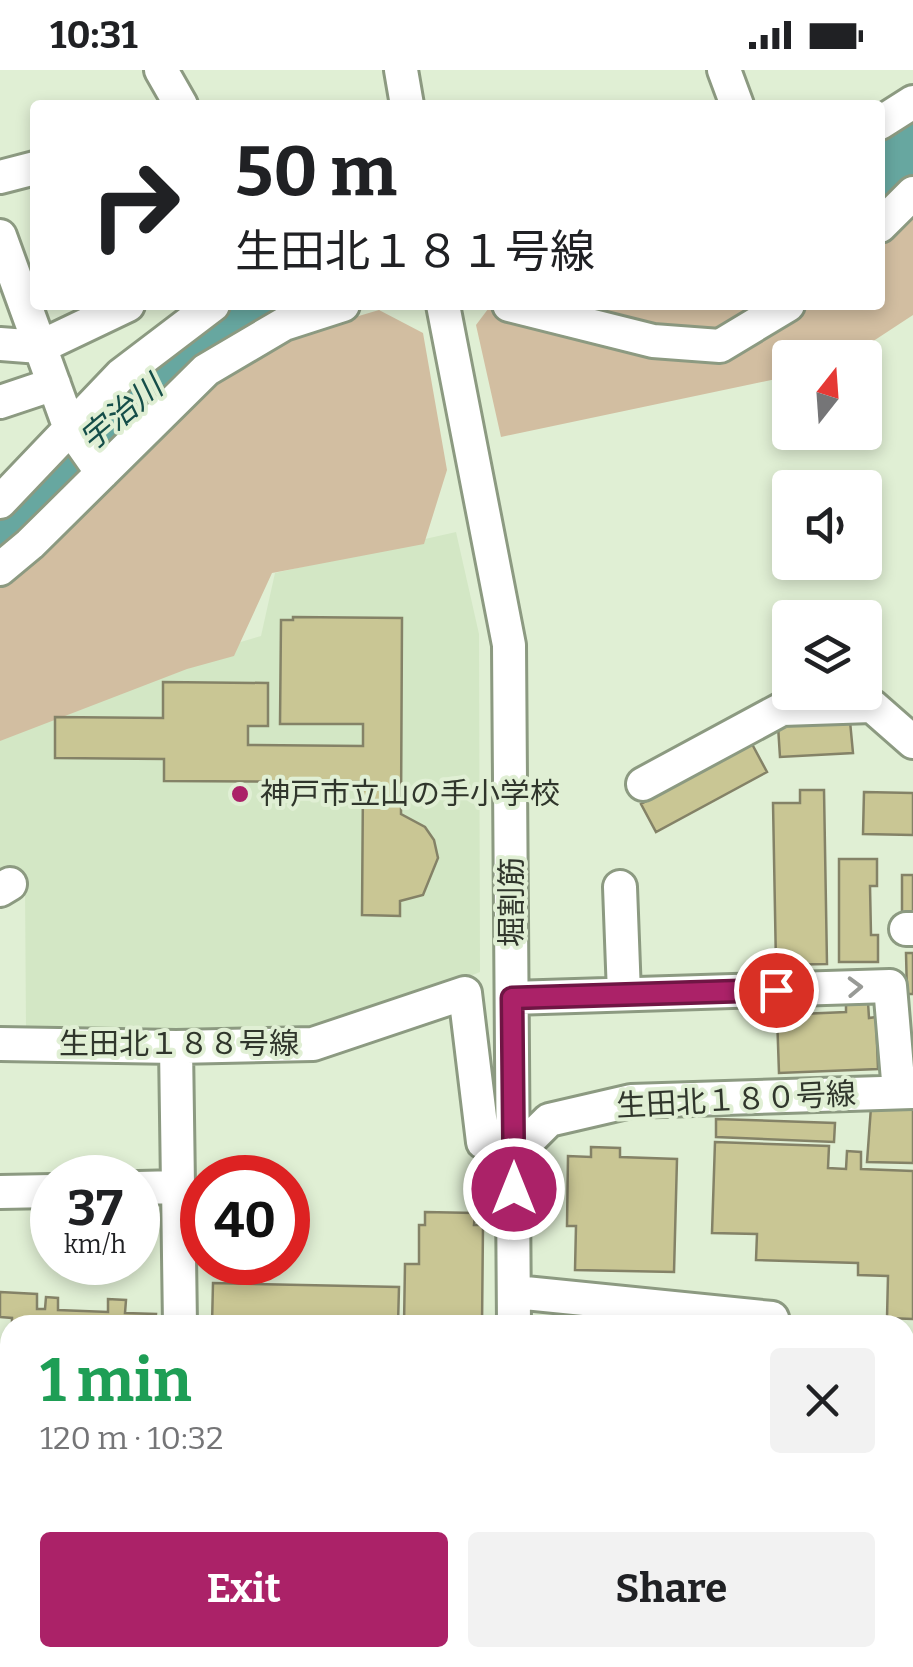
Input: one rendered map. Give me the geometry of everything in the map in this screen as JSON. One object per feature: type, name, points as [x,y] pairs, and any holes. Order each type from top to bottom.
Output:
[{"type":"street","points":[[161,70],[178,100]]},
{"type":"street","points":[[401,70],[406,100]]},
{"type":"street","points":[[885,120],[913,102]]},
{"type":"street","points":[[0,177],[30,169]]},
{"type":"street","points":[[885,221],[913,193]]},
{"type":"street","points":[[0,236],[69,427],[101,472]]},
{"type":"street","points":[[0,344],[40,347],[118,310]]},
{"type":"street","points":[[0,502],[122,375],[206,310]]},
{"type":"street","points":[[0,569],[206,370],[284,324],[327,310]]},
{"type":"street","name":"堀割筋","points":[[444,310],[510,646],[514,1315]]},
{"type":"street","points":[[529,310],[654,342],[720,346],[780,310]]},
{"type":"street","points":[[0,402],[54,384]]},
{"type":"street","points":[[643,784],[782,708],[872,706],[913,742]]},
{"type":"street","points":[[620,887],[624,994]]},
{"type":"street","points":[[512,998],[890,986],[906,1092]]},
{"type":"street","name":"生田北１８８号線","points":[[0,1044],[313,1044],[465,993],[483,1142],[514,1155]]},
{"type":"street","points":[[176,1046],[180,1315]]},
{"type":"street","name":"生田北１８０号線","points":[[514,1155],[549,1120],[630,1101],[906,1092]]},
{"type":"street","points":[[160,1187],[178,1187]]},
{"type":"street","points":[[0,1192],[30,1191]]},
{"type":"street","points":[[515,1292],[655,1315]]},
{"type":"shaded area","points":[[913,189],[913,315],[875,340],[772,340],[772,380],[501,437],[476,325],[487,310],[885,310],[885,211]]},
{"type":"shaded area","points":[[379,310],[423,333],[447,470],[424,544],[272,573],[234,656],[187,669],[0,741],[0,586],[217,379],[274,341]]},
{"type":"shaded area","name":"神戸市立山の手小学校","points":[[456,532],[479,634],[480,972],[328,1033],[26,1028],[25,886],[0,877],[0,717],[17,708],[261,636],[275,573]]},
{"type":"building","points":[[402,618],[401,814],[425,827],[434,840],[438,858],[423,895],[400,901],[400,916],[362,915],[363,782],[164,781],[164,759],[55,758],[55,717],[163,718],[163,682],[268,683],[268,726],[248,726],[248,745],[363,746],[363,724],[280,724],[281,620]]},
{"type":"building","points":[[850,721],[853,753],[780,757],[778,726]]},
{"type":"building","points":[[752,744],[767,772],[656,832],[641,804]]},
{"type":"building","points":[[800,790],[824,790],[827,964],[776,965],[773,803],[800,803]]},
{"type":"building","points":[[864,792],[913,793],[913,835],[863,834]]},
{"type":"building","points":[[839,859],[877,859],[877,886],[870,886],[871,935],[878,935],[878,962],[839,962]]},
{"type":"building","points":[[902,875],[913,875],[913,918],[902,918]]},
{"type":"building","points":[[906,953],[913,953],[913,994],[907,994]]},
{"type":"building","points":[[868,1002],[869,1018],[876,1017],[878,1069],[779,1073],[777,1015],[846,1012],[846,1004]]},
{"type":"building","points":[[871,1107],[913,1107],[913,1163],[867,1162]]},
{"type":"building","points":[[716,1119],[835,1123],[834,1142],[716,1137]]},
{"type":"building","points":[[715,1142],[829,1146],[828,1168],[846,1169],[847,1151],[861,1152],[861,1169],[913,1171],[913,1315],[887,1315],[888,1276],[858,1275],[858,1263],[756,1260],[757,1234],[712,1233]]},
{"type":"building","points":[[591,1147],[620,1148],[620,1157],[677,1159],[674,1272],[575,1270],[576,1226],[567,1226],[568,1156],[591,1157]]},
{"type":"building","points":[[425,1212],[475,1213],[474,1225],[483,1225],[482,1315],[404,1315],[405,1264],[419,1264],[419,1225],[425,1225]]},
{"type":"building","points":[[213,1285],[399,1287],[398,1315],[212,1315]]},
{"type":"building","points":[[0,1292],[37,1294],[37,1309],[45,1309],[46,1297],[58,1298],[58,1310],[108,1312],[108,1299],[126,1300],[125,1313],[156,1314],[156,1315],[0,1315]]},
{"type":"waterway","name":"宇治川","points":[[885,170],[913,144]]},
{"type":"waterway","name":"宇治川","points":[[0,533],[85,441],[167,368],[245,310]]},
{"type":"place","name":"神戸市立山の手小学校","points":[[240,794]]},
{"type":"route","points":[[514,1189],[512,998],[776,990]]}]
